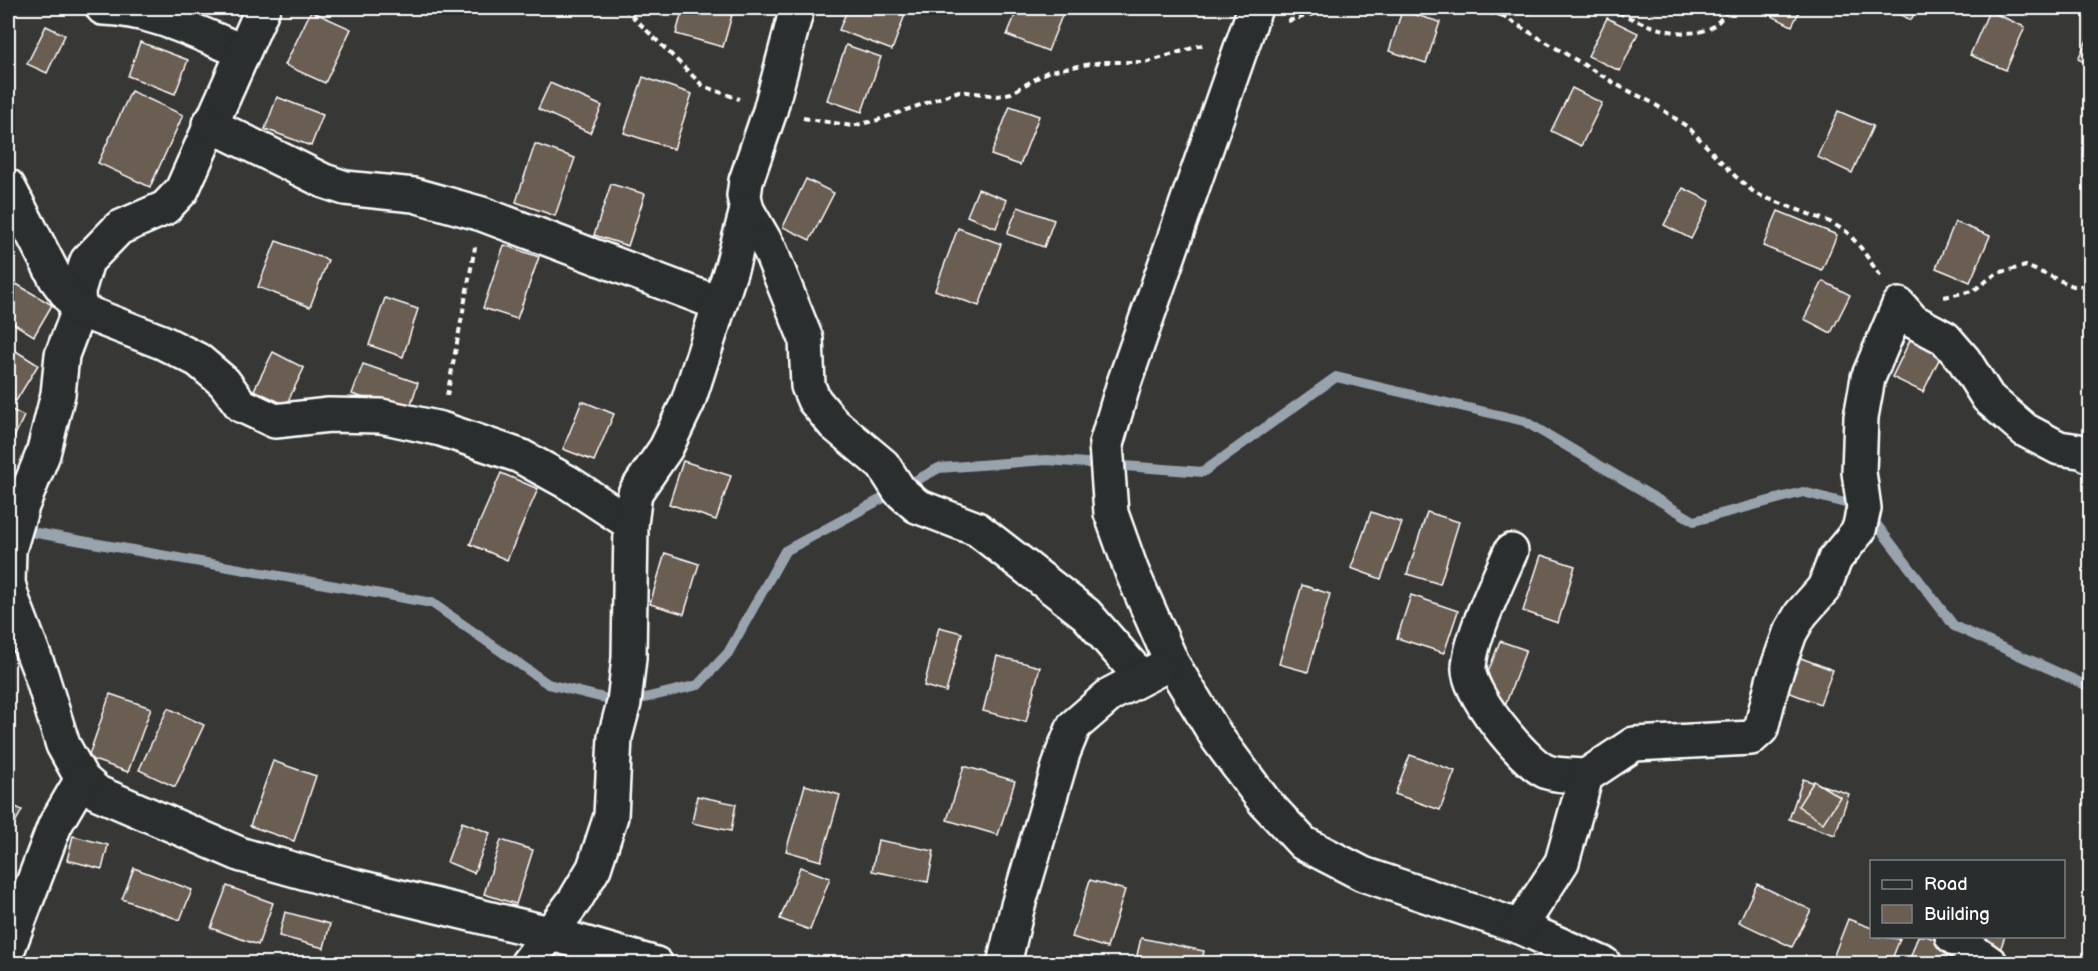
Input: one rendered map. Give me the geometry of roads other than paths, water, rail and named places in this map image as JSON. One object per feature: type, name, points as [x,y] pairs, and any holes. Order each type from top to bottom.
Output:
[{"type":"street","points":[[103,8],[121,8],[160,18],[242,51]]},
{"type":"street","points":[[263,8],[209,124],[182,190],[165,208],[119,228],[87,261],[78,291],[79,310],[65,345],[58,394],[43,454],[14,529],[9,550],[8,583],[63,745],[82,779],[98,793],[243,855],[346,884],[549,933],[656,963]]},
{"type":"street","points":[[796,8],[770,111],[746,181],[744,196],[747,210],[770,250],[806,339],[808,386],[814,400],[827,416],[883,465],[899,490],[917,506],[977,529],[1086,614],[1141,677]]},
{"type":"street","points":[[1251,20],[1128,372],[1106,444],[1111,513],[1132,572],[1172,663],[1218,739],[1264,801],[1303,843],[1363,874],[1520,927],[1604,963]]},
{"type":"street","points":[[209,124],[324,181],[345,188],[414,195],[482,214],[720,304]]},
{"type":"street","points":[[8,186],[56,279],[79,310],[162,342],[198,360],[225,382],[241,405],[275,421],[329,415],[381,416],[441,429],[520,456],[569,483],[631,524]]},
{"type":"street","points":[[527,963],[574,900],[594,868],[610,816],[615,737],[624,703],[628,658],[631,524],[634,493],[666,448],[688,402],[720,304],[747,210]]},
{"type":"street","points":[[1510,551],[1488,604],[1468,665],[1470,681],[1501,727],[1531,761],[1546,772],[1586,776],[1634,744],[1751,738],[1761,729],[1773,681],[1790,633],[1800,614],[1824,588],[1835,559],[1859,530],[1864,508],[1859,472],[1861,417],[1868,378],[1899,305],[1913,321],[1945,338],[1964,360],[1988,398],[2025,430],[2059,448],[2086,452],[2091,456]]},
{"type":"street","points":[[1004,963],[1017,909],[1063,753],[1074,726],[1111,694],[1172,663]]},
{"type":"street","points":[[1520,927],[1562,862],[1586,776]]},
{"type":"street","points":[[8,949],[55,825],[82,779]]},
{"type":"street","points":[[1955,938],[1991,963]]},
{"type":"waterway","points":[[20,530],[432,603],[548,684],[624,703],[698,685],[728,653],[785,551],[939,468],[1047,460],[1203,472],[1336,377],[1524,421],[1694,521],[1803,492],[1864,508],[1954,626],[2090,687]]}]
